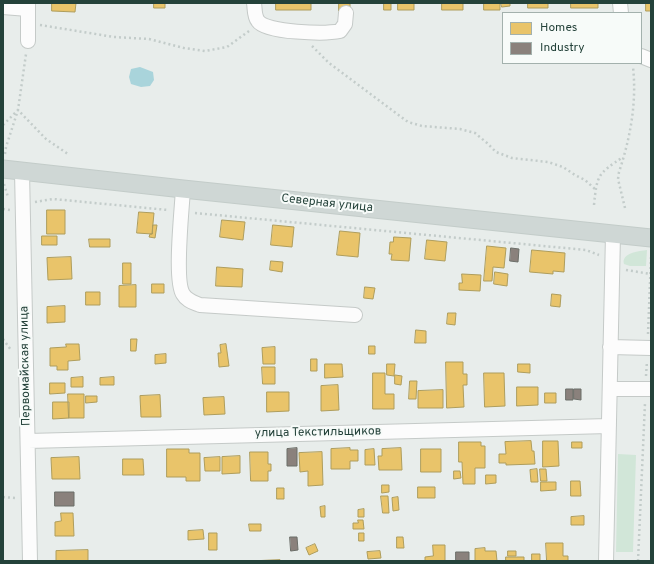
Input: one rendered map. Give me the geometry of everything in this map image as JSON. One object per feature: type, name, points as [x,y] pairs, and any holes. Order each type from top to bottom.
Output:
[{"type":"main road","name":"Северная улица","points":[[3,169],[651,238]]},
{"type":"street","points":[[254,4],[255,15],[258,22],[266,27],[299,32],[332,33],[340,31],[344,24],[346,13]]},
{"type":"street","points":[[3,7],[28,6],[28,41]]},
{"type":"street","name":"Первомайская улица","points":[[22,171],[30,561]]},
{"type":"street","points":[[183,189],[179,269],[182,293],[188,301],[200,305],[355,315]]},
{"type":"street","points":[[606,561],[613,234]]},
{"type":"street","points":[[610,347],[649,348]]},
{"type":"street","points":[[610,389],[648,389]]},
{"type":"street","name":"улица Текстильщиков","points":[[28,440],[609,426]]},
{"type":"path","points":[[28,23],[114,37],[149,39],[184,48],[205,51],[227,48],[246,35],[258,22]]},
{"type":"path","points":[[299,32],[329,63],[408,122],[422,126],[460,129],[475,133],[496,152],[512,158],[548,162],[563,167],[585,180],[595,189]]},
{"type":"path","points":[[6,147],[18,110],[28,41]]},
{"type":"path","points":[[625,208],[618,179],[631,130],[633,100],[632,64]]},
{"type":"path","points":[[3,125],[18,110]]},
{"type":"path","points":[[18,110],[46,139],[68,154]]},
{"type":"path","points":[[594,205],[595,189],[599,177],[604,170],[624,157]]},
{"type":"path","points":[[35,202],[54,199],[586,250],[600,255],[612,264],[624,269],[651,274]]},
{"type":"path","points":[[638,561],[648,389],[651,257]]},
{"type":"path","points":[[3,497],[19,498]]},
{"type":"green space","points":[[647,250],[646,266],[630,266],[624,264],[625,257],[631,253]]},
{"type":"green space","points":[[618,454],[636,455],[633,552],[616,552]]},
{"type":"water","points":[[140,67],[153,72],[154,80],[150,86],[141,87],[131,84],[129,77],[131,69]]},
{"type":"building: Homes","points":[[52,3],[76,3],[75,12],[52,11]]},
{"type":"building: Homes","points":[[154,3],[165,3],[165,8],[154,8]]},
{"type":"building: Homes","points":[[276,3],[311,3],[311,10],[276,10]]},
{"type":"building: Homes","points":[[339,3],[350,3],[350,11],[339,11]]},
{"type":"building: Homes","points":[[384,3],[391,3],[391,10],[384,10]]},
{"type":"building: Homes","points":[[398,3],[414,3],[414,10],[398,10]]},
{"type":"building: Homes","points":[[442,3],[463,3],[463,10],[442,10]]},
{"type":"building: Homes","points":[[484,3],[500,3],[500,10],[484,10]]},
{"type":"building: Homes","points":[[501,3],[510,3],[510,6],[502,7]]},
{"type":"building: Homes","points":[[528,3],[548,3],[548,8],[528,8]]},
{"type":"building: Homes","points":[[571,3],[598,3],[598,8],[571,8]]},
{"type":"building: Homes","points":[[646,3],[651,3],[651,11],[646,11]]},
{"type":"building: Homes","points":[[47,210],[65,210],[65,234],[47,234]]},
{"type":"building: Homes","points":[[139,212],[154,213],[152,234],[137,233]]},
{"type":"building: Homes","points":[[222,220],[245,222],[243,240],[220,237]]},
{"type":"building: Homes","points":[[153,225],[157,225],[155,238],[149,237],[150,234],[152,234]]},
{"type":"building: Homes","points":[[273,225],[294,227],[292,247],[271,245]]},
{"type":"building: Homes","points":[[340,231],[360,233],[358,257],[337,255]]},
{"type":"building: Homes","points":[[42,236],[57,236],[57,245],[42,245]]},
{"type":"building: Homes","points":[[394,237],[411,238],[409,261],[391,260],[392,254],[389,254],[390,242],[393,242]]},
{"type":"building: Homes","points":[[89,239],[110,239],[110,247],[90,247]]},
{"type":"building: Homes","points":[[427,240],[447,242],[445,261],[425,259]]},
{"type":"building: Homes","points":[[487,246],[506,248],[504,268],[493,267],[492,281],[484,281]]},
{"type":"building: Homes","points":[[532,250],[565,253],[564,272],[553,271],[553,274],[530,272]]},
{"type":"building: Homes","points":[[71,257],[72,279],[48,280],[47,258]]},
{"type":"building: Homes","points":[[271,261],[283,262],[282,272],[270,270]]},
{"type":"building: Homes","points":[[123,263],[131,263],[131,284],[123,284]]},
{"type":"building: Homes","points":[[217,267],[243,269],[242,287],[216,286]]},
{"type":"building: Homes","points":[[495,272],[508,274],[507,286],[494,284]]},
{"type":"building: Homes","points":[[462,274],[481,275],[480,291],[459,290],[459,283],[462,283]]},
{"type":"building: Homes","points":[[152,284],[164,284],[164,293],[152,293]]},
{"type":"building: Homes","points":[[136,285],[136,307],[119,307],[119,286]]},
{"type":"building: Homes","points":[[365,287],[375,288],[373,299],[364,298]]},
{"type":"building: Homes","points":[[86,292],[100,292],[100,305],[86,305]]},
{"type":"building: Homes","points":[[552,294],[561,295],[560,307],[551,306]]},
{"type":"building: Homes","points":[[65,306],[65,322],[47,323],[47,307]]},
{"type":"building: Homes","points":[[448,313],[456,313],[455,325],[447,324]]},
{"type":"building: Homes","points":[[416,330],[426,331],[426,343],[415,343]]},
{"type":"building: Homes","points":[[131,339],[137,339],[136,351],[131,351]]},
{"type":"building: Homes","points":[[66,344],[79,344],[80,360],[68,361],[68,370],[57,370],[57,366],[50,366],[50,348],[66,347]]},
{"type":"building: Homes","points":[[226,344],[229,366],[219,367],[218,353],[221,353],[220,345]]},
{"type":"building: Homes","points":[[369,346],[375,346],[375,354],[369,354]]},
{"type":"building: Homes","points":[[275,347],[275,364],[263,364],[262,348]]},
{"type":"building: Homes","points":[[166,354],[166,363],[155,364],[155,355]]},
{"type":"building: Homes","points":[[311,359],[317,359],[317,371],[311,371]]},
{"type":"building: Homes","points":[[446,362],[463,362],[463,374],[467,374],[467,385],[463,385],[464,407],[447,408]]},
{"type":"building: Homes","points":[[325,364],[342,364],[343,377],[325,378]]},
{"type":"building: Homes","points":[[387,364],[395,364],[394,376],[387,375]]},
{"type":"building: Homes","points":[[518,364],[530,364],[530,373],[518,372]]},
{"type":"building: Homes","points":[[262,367],[275,367],[275,384],[263,384]]},
{"type":"building: Homes","points":[[373,373],[385,373],[385,394],[394,394],[394,409],[373,409]]},
{"type":"building: Homes","points":[[484,373],[504,373],[505,406],[485,407]]},
{"type":"building: Homes","points":[[395,375],[402,376],[401,385],[395,384]]},
{"type":"building: Homes","points":[[83,377],[83,387],[71,387],[71,378]]},
{"type":"building: Homes","points":[[114,377],[114,385],[100,385],[100,378]]},
{"type":"building: Homes","points":[[410,381],[417,381],[416,399],[409,399]]},
{"type":"building: Homes","points":[[50,383],[65,383],[65,393],[50,394]]},
{"type":"building: Homes","points":[[338,385],[339,410],[321,411],[321,386]]},
{"type":"building: Homes","points":[[517,387],[538,387],[538,405],[517,406]]},
{"type":"building: Homes","points":[[443,390],[443,408],[418,408],[418,391]]},
{"type":"building: Homes","points":[[267,392],[289,392],[289,411],[267,412]]},
{"type":"building: Homes","points":[[545,393],[556,393],[556,403],[545,403]]},
{"type":"building: Homes","points":[[68,394],[84,394],[84,418],[69,418]]},
{"type":"building: Homes","points":[[160,395],[161,417],[141,417],[140,396]]},
{"type":"building: Homes","points":[[86,396],[97,396],[97,402],[86,403]]},
{"type":"building: Homes","points":[[224,397],[225,414],[204,415],[203,398]]},
{"type":"building: Homes","points":[[53,402],[69,402],[69,418],[53,419]]},
{"type":"building: Homes","points":[[531,441],[532,451],[534,451],[535,464],[506,465],[506,463],[499,463],[499,454],[506,454],[505,442]]},
{"type":"building: Homes","points":[[543,441],[558,441],[559,466],[543,467]]},
{"type":"building: Homes","points":[[459,442],[481,442],[481,446],[485,446],[485,468],[475,468],[475,484],[463,484],[462,462],[459,462]]},
{"type":"building: Homes","points":[[572,442],[582,442],[582,448],[572,448]]},
{"type":"building: Homes","points":[[350,448],[350,450],[358,450],[358,461],[350,461],[350,469],[331,469],[331,449]]},
{"type":"building: Homes","points":[[401,448],[402,470],[379,470],[378,456],[382,456],[382,449]]},
{"type":"building: Homes","points":[[167,449],[189,449],[189,453],[200,453],[200,481],[186,481],[186,477],[167,477]]},
{"type":"building: Homes","points":[[374,449],[375,465],[365,465],[365,450]]},
{"type":"building: Homes","points":[[421,449],[441,449],[441,472],[421,472]]},
{"type":"building: Homes","points":[[250,452],[268,452],[268,464],[271,464],[271,471],[268,471],[268,481],[251,481]]},
{"type":"building: Homes","points":[[322,452],[323,485],[308,486],[308,471],[300,472],[299,453]]},
{"type":"building: Homes","points":[[240,456],[240,473],[222,474],[222,457]]},
{"type":"building: Homes","points":[[79,457],[80,479],[52,479],[51,458]]},
{"type":"building: Homes","points":[[220,457],[220,471],[205,471],[204,458]]},
{"type":"building: Homes","points":[[123,459],[143,459],[144,475],[123,475]]},
{"type":"building: Homes","points":[[537,469],[538,482],[531,482],[530,470]]},
{"type":"building: Homes","points":[[540,469],[546,469],[547,481],[541,481]]},
{"type":"building: Homes","points":[[454,471],[460,471],[461,478],[454,479]]},
{"type":"building: Homes","points":[[486,475],[496,475],[496,483],[486,484]]},
{"type":"building: Homes","points":[[571,481],[580,481],[581,496],[571,496]]},
{"type":"building: Homes","points":[[541,482],[556,482],[556,490],[541,491]]},
{"type":"building: Homes","points":[[382,485],[389,485],[389,492],[382,493]]},
{"type":"building: Homes","points":[[418,487],[435,487],[435,498],[418,498]]},
{"type":"building: Homes","points":[[277,488],[284,488],[284,499],[277,499]]},
{"type":"building: Homes","points":[[381,496],[388,496],[389,513],[383,513]]},
{"type":"building: Homes","points":[[398,497],[399,510],[393,511],[392,498]]},
{"type":"building: Homes","points":[[325,506],[325,517],[321,517],[320,507]]},
{"type":"building: Homes","points":[[364,509],[364,517],[358,517],[358,510]]},
{"type":"building: Homes","points":[[61,513],[73,513],[74,536],[55,536],[55,522],[61,521]]},
{"type":"building: Homes","points":[[584,516],[584,525],[571,525],[571,517]]},
{"type":"building: Homes","points":[[358,520],[363,520],[364,529],[353,529],[353,523],[358,523]]},
{"type":"building: Homes","points":[[249,524],[261,524],[261,531],[250,531]]},
{"type":"building: Homes","points":[[203,530],[204,539],[188,540],[188,531]]},
{"type":"building: Homes","points":[[209,533],[217,533],[217,550],[209,550]]},
{"type":"building: Homes","points":[[359,533],[364,533],[364,541],[359,541]]},
{"type":"building: Homes","points":[[397,537],[403,537],[404,548],[397,548]]},
{"type":"building: Homes","points":[[546,543],[563,543],[563,556],[568,556],[568,561],[547,561]]},
{"type":"building: Homes","points":[[315,544],[318,551],[309,555],[306,548]]},
{"type":"building: Homes","points":[[433,545],[445,545],[445,561],[425,561],[425,557],[433,556]]},
{"type":"building: Homes","points":[[485,548],[485,551],[496,551],[497,561],[475,561],[475,549]]},
{"type":"building: Homes","points":[[88,550],[88,561],[56,561],[56,551]]},
{"type":"building: Homes","points":[[380,551],[381,558],[368,559],[367,552]]},
{"type":"building: Homes","points":[[508,551],[516,551],[516,556],[508,556]]},
{"type":"building: Homes","points":[[532,554],[540,554],[540,561],[532,561]]},
{"type":"building: Homes","points":[[506,557],[524,557],[524,561],[506,561]]},
{"type":"building: Homes","points":[[280,560],[280,561],[251,561]]},
{"type":"building: Industry","points":[[511,248],[519,249],[518,262],[510,261]]},
{"type":"building: Industry","points":[[566,389],[573,389],[573,400],[566,400]]},
{"type":"building: Industry","points":[[574,389],[581,389],[581,400],[574,399]]},
{"type":"building: Industry","points":[[297,448],[297,466],[287,466],[287,449]]},
{"type":"building: Industry","points":[[55,492],[74,492],[74,506],[55,506]]},
{"type":"building: Industry","points":[[290,537],[297,537],[298,550],[291,551]]},
{"type":"building: Industry","points":[[456,552],[469,552],[469,561],[456,561]]}]
